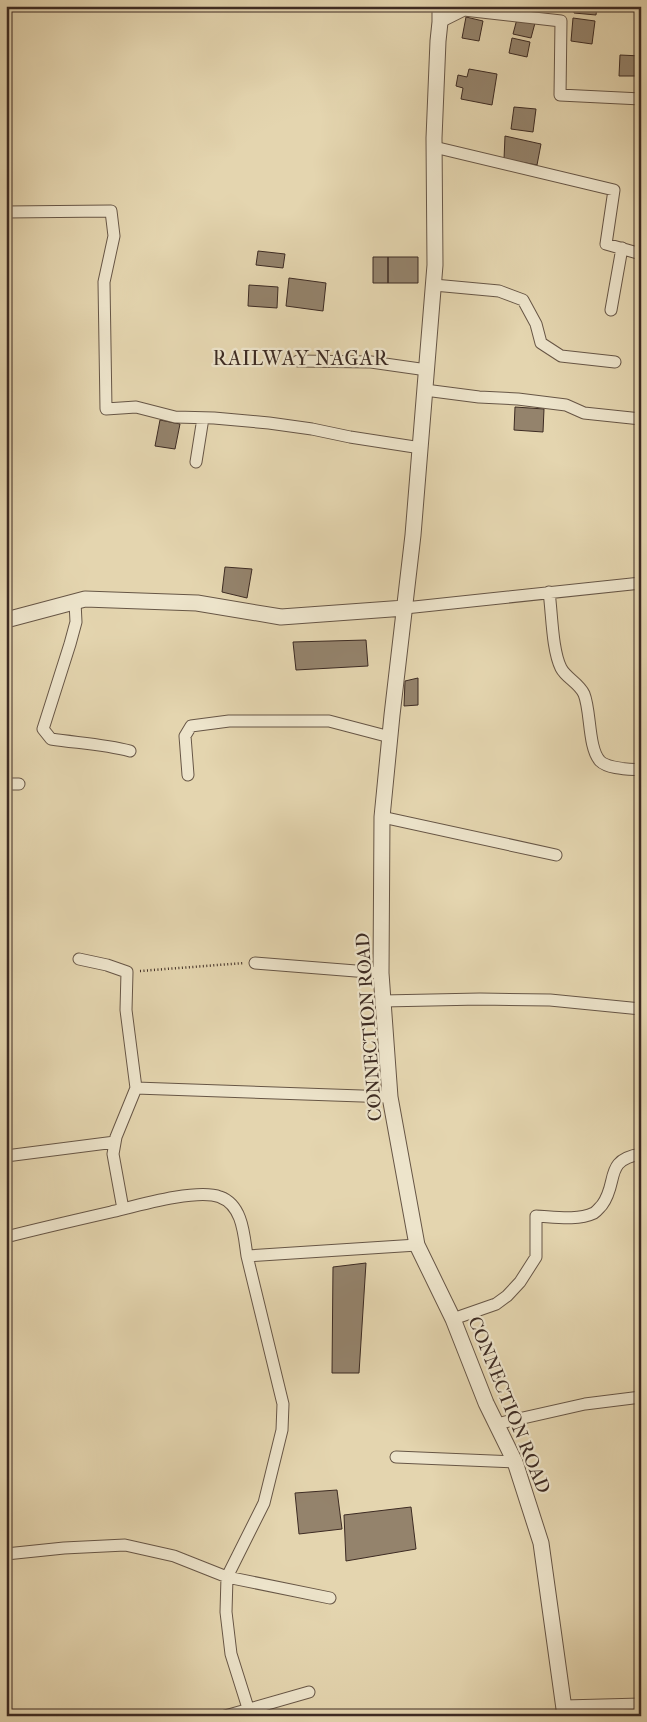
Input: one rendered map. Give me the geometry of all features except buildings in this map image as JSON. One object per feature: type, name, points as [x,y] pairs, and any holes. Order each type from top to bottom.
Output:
[{"type":"street","name":"CONNECTION ROAD","points":[[440,6],[434,147],[434,284],[421,448],[382,817],[381,972],[390,1097],[417,1245],[453,1319],[496,1424],[514,1462],[541,1543],[565,1711]]},
{"type":"street","points":[[440,22],[464,10],[561,21],[560,95],[641,99]]},
{"type":"street","points":[[434,147],[614,190],[606,244],[641,254]]},
{"type":"street","points":[[6,212],[111,211],[114,236],[104,282],[106,409],[136,407],[175,418],[269,423],[421,448]]},
{"type":"street","points":[[611,310],[622,248]]},
{"type":"street","points":[[434,284],[499,291],[523,300],[536,324],[541,343],[561,356],[615,362]]},
{"type":"street","points":[[298,361],[371,362],[427,370]]},
{"type":"street","points":[[426,390],[566,405],[584,413],[641,419]]},
{"type":"street","points":[[196,462],[203,418]]},
{"type":"street","points":[[6,620],[85,599],[197,603],[281,617],[405,608],[641,583]]},
{"type":"street","points":[[549,592],[558,659],[562,671],[579,685],[585,694],[595,753],[601,762],[609,766],[641,770]]},
{"type":"street","points":[[75,602],[76,622],[57,689],[43,729],[51,739],[130,751]]},
{"type":"street","points":[[188,775],[185,736],[191,726],[229,722],[329,721],[390,737]]},
{"type":"street","points":[[6,784],[19,784]]},
{"type":"street","points":[[382,817],[556,855]]},
{"type":"street","points":[[79,959],[107,965],[127,972],[126,1010],[136,1088],[115,1142],[113,1154],[123,1209]]},
{"type":"street","points":[[256,963],[381,972]]},
{"type":"street","points":[[383,1001],[480,998],[550,1000],[641,1009]]},
{"type":"street","points":[[136,1088],[390,1097]]},
{"type":"street","points":[[6,1156],[115,1142]]},
{"type":"street","points":[[453,1319],[496,1304],[508,1296],[520,1282],[536,1257],[536,1216],[576,1218],[596,1212],[606,1199],[616,1165],[625,1158],[641,1154]]},
{"type":"street","points":[[6,1237],[196,1194],[220,1197],[235,1207],[243,1229],[284,1404],[282,1430],[264,1503],[227,1577],[226,1612],[231,1654],[250,1712]]},
{"type":"street","points":[[248,1256],[417,1245]]},
{"type":"street","points":[[496,1424],[585,1404],[641,1397]]},
{"type":"street","points":[[396,1457],[514,1462]]},
{"type":"street","points":[[6,1554],[64,1548],[126,1545],[174,1556],[227,1577],[330,1598]]},
{"type":"street","points":[[225,1716],[250,1712],[309,1692]]},
{"type":"street","points":[[565,1711],[641,1704]]},
{"type":"path","points":[[127,972],[256,963]]},
{"type":"district","name":"RAILWAY NAGAR","points":[[301,358]]}]
